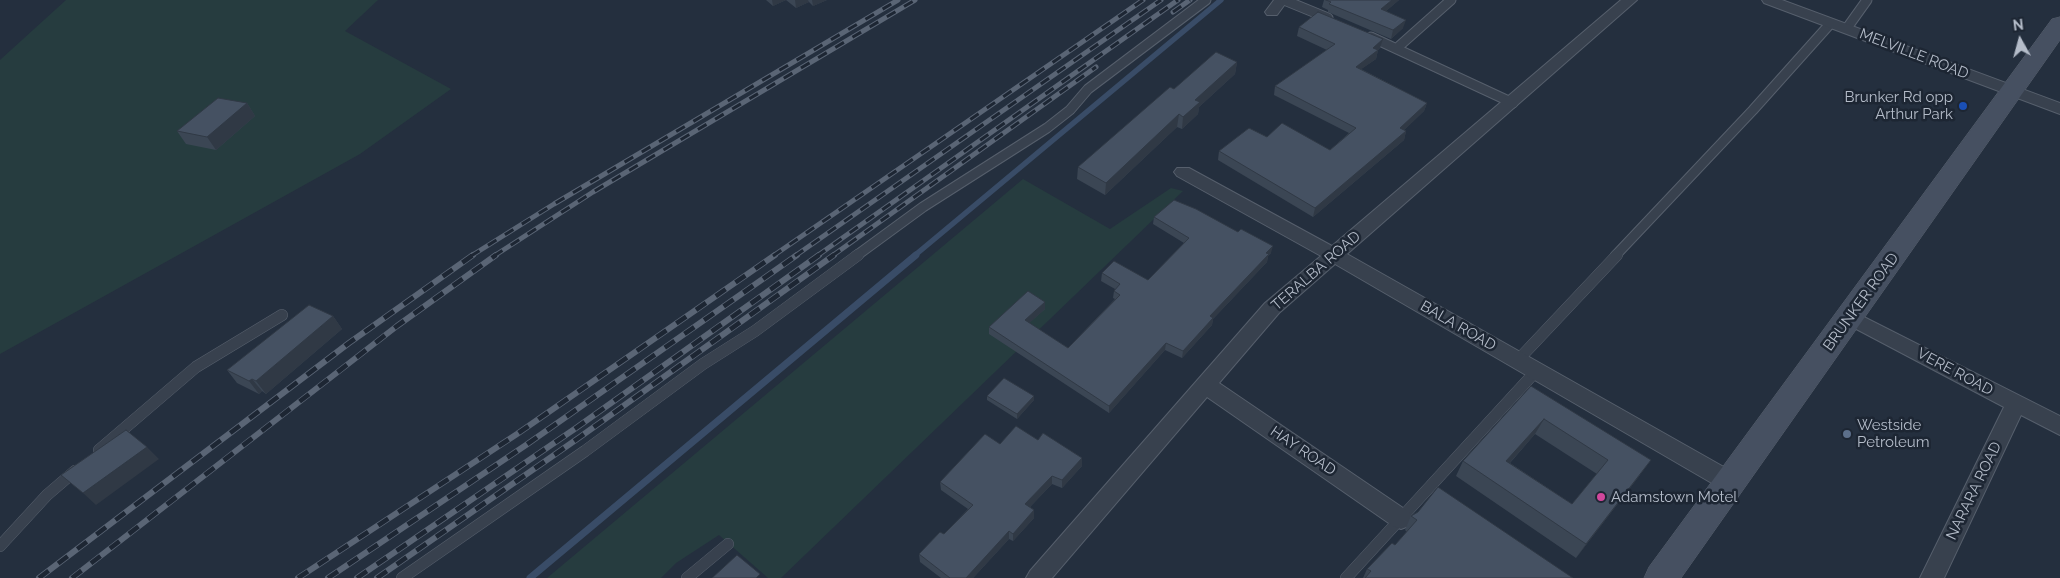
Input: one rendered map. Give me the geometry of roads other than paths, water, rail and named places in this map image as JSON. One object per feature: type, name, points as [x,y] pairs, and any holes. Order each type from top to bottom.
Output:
[{"type":"main road","name":"BRUNKER ROAD","points":[[1661,578],[2060,24]]},
{"type":"street","name":"TERALBA ROAD","points":[[1038,578],[1204,384],[1272,308],[1513,103],[1630,0]]},
{"type":"street","name":"MELVILLE ROAD","points":[[1768,0],[2060,108]]},
{"type":"street","name":"BALA ROAD","points":[[1183,172],[1537,370],[1730,482]]},
{"type":"street","name":"VERE ROAD","points":[[1850,317],[2060,426]]},
{"type":"street","name":"HAY ROAD","points":[[1204,384],[1401,519]]},
{"type":"street","name":"NARARA ROAD","points":[[1932,578],[2016,404]]},
{"type":"lane","points":[[402,578],[585,451],[682,379],[755,331],[923,207],[1046,128],[1070,110],[1088,89],[1206,0]]},
{"type":"lane","points":[[1397,48],[1451,0]]},
{"type":"lane","points":[[1847,28],[1867,0]]},
{"type":"lane","points":[[1279,4],[1334,20]]},
{"type":"lane","points":[[1518,360],[1753,110],[1830,24]]},
{"type":"lane","points":[[1361,32],[1513,103]]},
{"type":"lane","points":[[0,546],[47,494],[196,367],[282,315]]},
{"type":"lane","points":[[1346,578],[1537,370]]},
{"type":"lane","points":[[687,578],[728,544]]},
{"type":"waterway","points":[[914,256],[1221,0]]},
{"type":"waterway","points":[[530,578],[916,255]]},
{"type":"railway","points":[[471,256],[554,204],[898,0]]},
{"type":"railway","points":[[494,256],[593,192],[915,0]]},
{"type":"railway","points":[[773,256],[1143,0]]},
{"type":"railway","points":[[795,256],[1161,0]]},
{"type":"railway","points":[[817,256],[1178,0]]},
{"type":"railway","points":[[1173,12],[1190,0]]},
{"type":"railway","points":[[832,256],[1096,67]]},
{"type":"railway","points":[[39,578],[349,343],[473,255]]},
{"type":"railway","points":[[72,578],[397,326],[496,255]]},
{"type":"railway","points":[[298,578],[517,434],[775,255]]},
{"type":"railway","points":[[328,578],[526,445],[797,255]]},
{"type":"railway","points":[[357,578],[576,428],[819,255]]},
{"type":"railway","points":[[377,578],[580,437],[834,255]]},
{"type":"place","name":"Brunker Rd opp Arthur Park","points":[[1963,106]]},
{"type":"place","name":"Westside Petroleum","points":[[1847,434]]},
{"type":"place","name":"Adamstown Motel","points":[[1601,497]]}]
